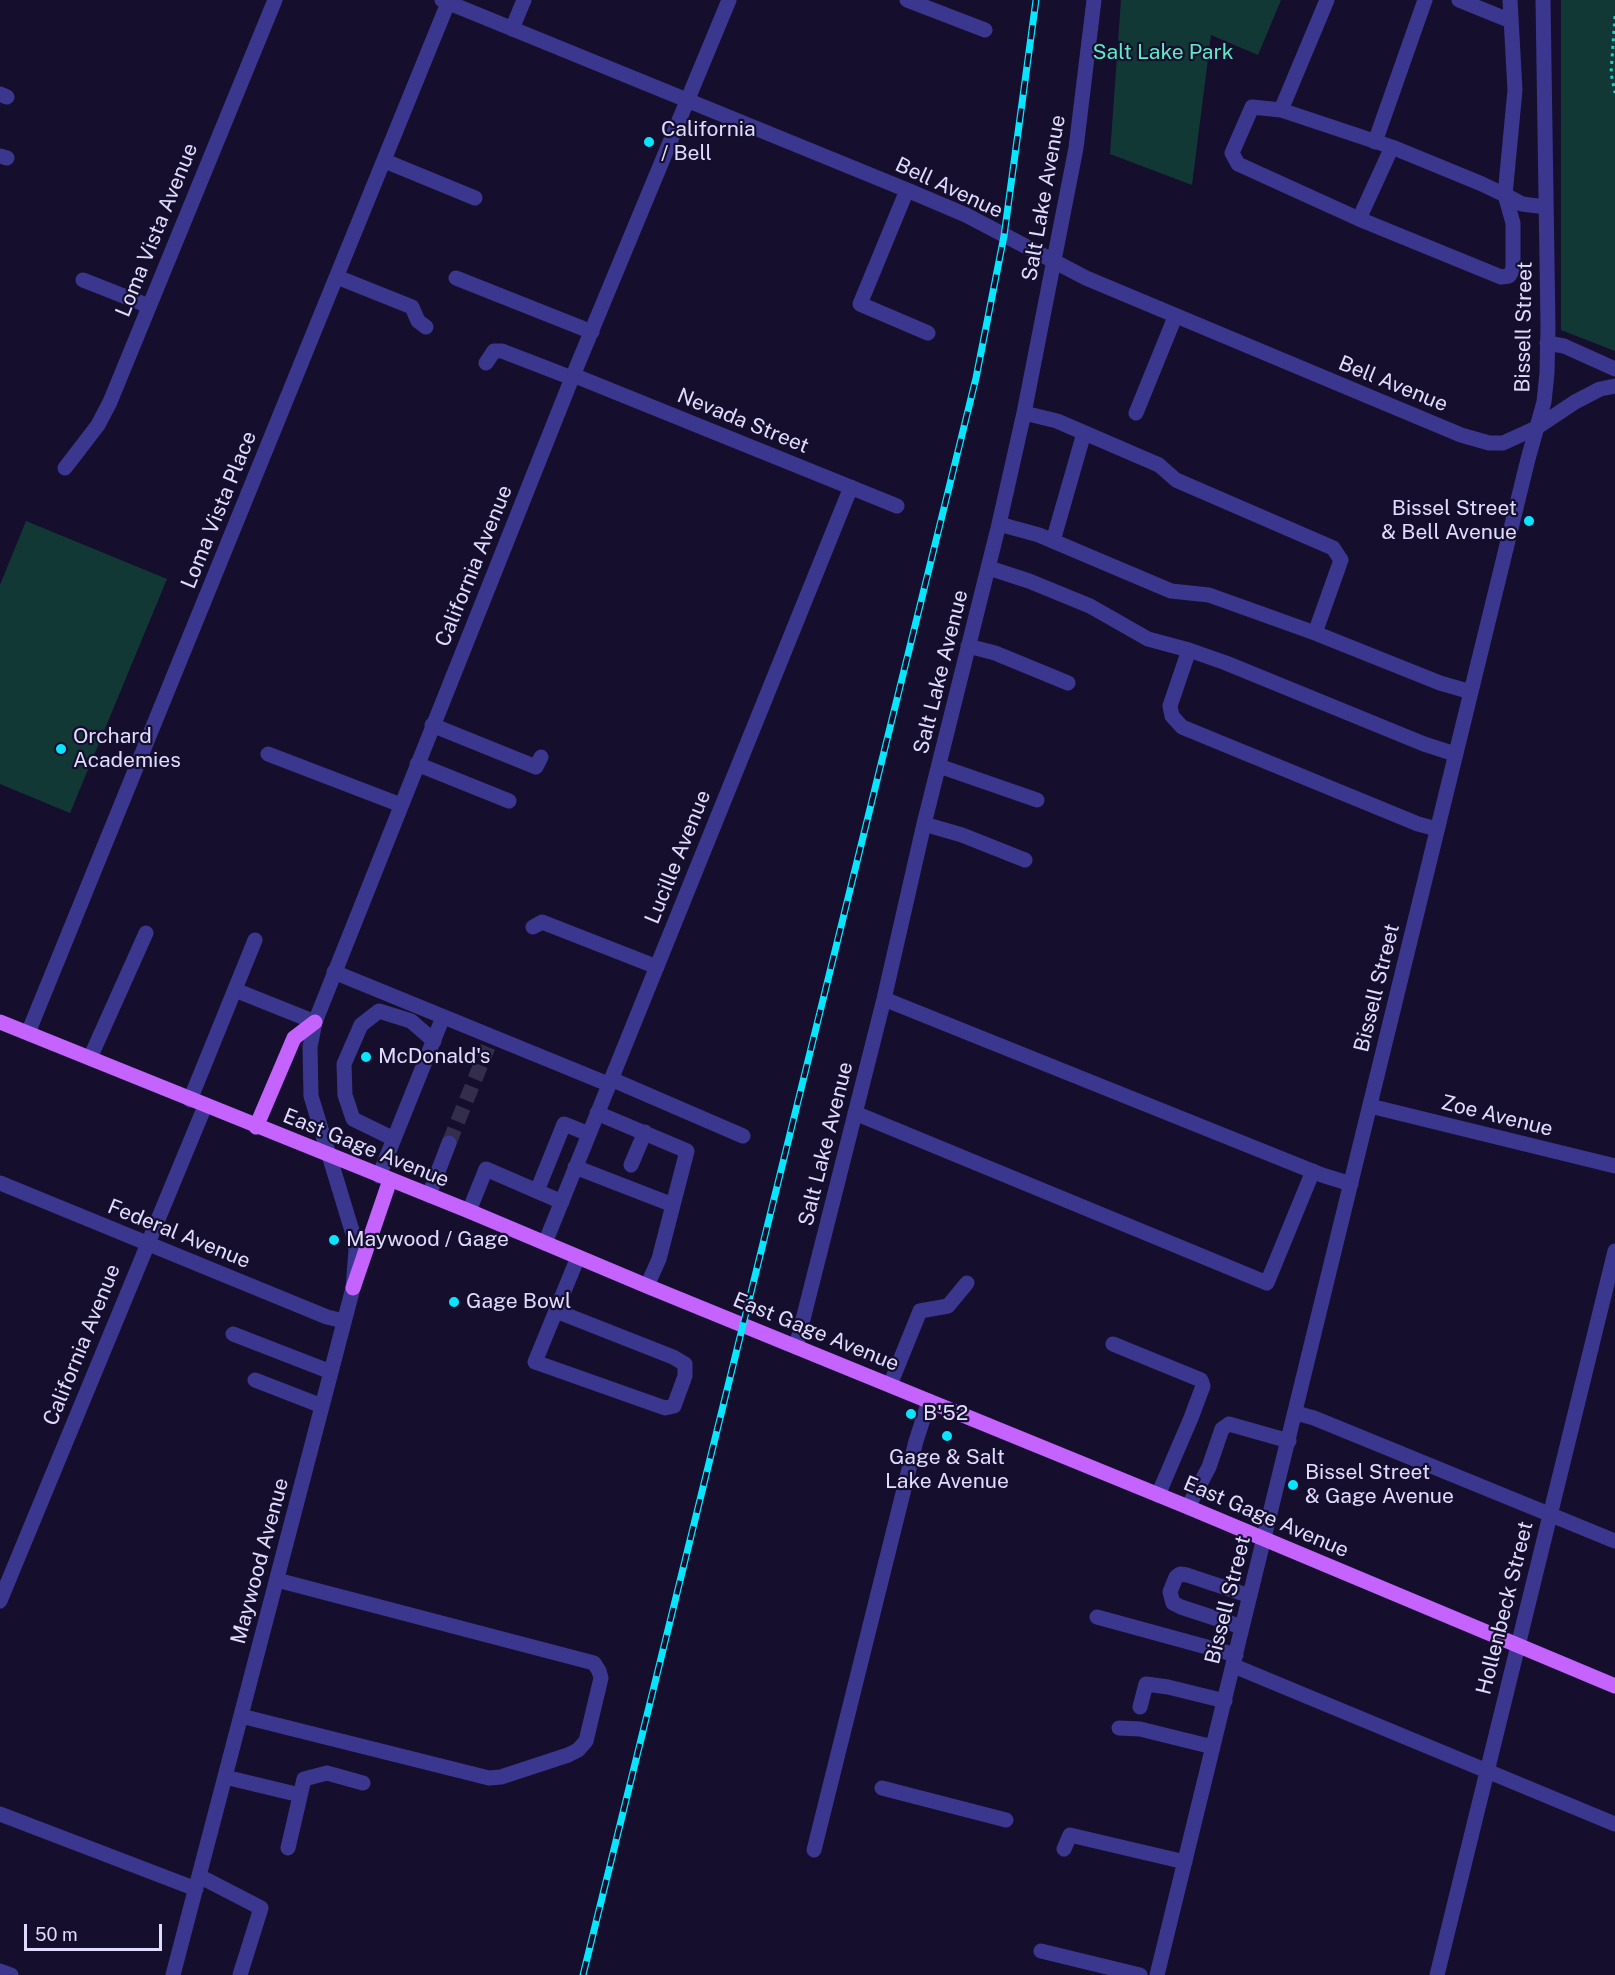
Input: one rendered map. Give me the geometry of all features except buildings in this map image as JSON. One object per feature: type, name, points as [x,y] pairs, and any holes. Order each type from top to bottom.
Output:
[{"type":"main road","name":"East Gage Avenue","points":[[0,1022],[429,1195],[1188,1507],[1615,1686]]},
{"type":"main road","points":[[256,1127],[294,1038],[315,1022]]},
{"type":"main road","points":[[354,1288],[384,1178]]},
{"type":"street","name":"Loma Vista Avenue","points":[[65,468],[98,425],[110,402],[275,0]]},
{"type":"street","points":[[512,29],[524,0]]},
{"type":"street","name":"California Avenue","points":[[330,1156],[311,1096],[310,1047],[315,1022],[572,377],[729,0]]},
{"type":"street","points":[[907,0],[985,30]]},
{"type":"street","name":"Salt Lake Avenue","points":[[796,1347],[884,999],[924,824],[989,568],[1024,413],[1076,148],[1094,0]]},
{"type":"street","points":[[1281,110],[1327,0]]},
{"type":"street","points":[[1375,142],[1425,0]]},
{"type":"street","points":[[1459,0],[1511,21]]},
{"type":"street","points":[[1510,0],[1515,90],[1504,195],[1514,223],[1513,269],[1509,276],[1500,277],[1359,219],[1238,164],[1232,153],[1252,107],[1281,110],[1392,147],[1504,195],[1522,204],[1546,207]]},
{"type":"street","name":"Bissell Street","points":[[1157,1975],[1455,754],[1544,402],[1547,344],[1543,0]]},
{"type":"street","name":"Bell Avenue","points":[[445,1],[476,7],[512,29],[966,215],[1055,263],[1175,317],[1461,435],[1489,443],[1503,443],[1536,428],[1575,402],[1600,389],[1615,386]]},
{"type":"street","name":"Loma Vista Place","points":[[28,1033],[385,161],[445,1]]},
{"type":"street","points":[[1359,219],[1392,147]]},
{"type":"street","points":[[385,161],[475,198]]},
{"type":"street","points":[[907,190],[861,304],[928,333]]},
{"type":"street","points":[[337,277],[412,307],[418,321],[426,327]]},
{"type":"street","points":[[456,278],[592,332]]},
{"type":"street","points":[[83,280],[149,306]]},
{"type":"street","points":[[1136,413],[1175,317]]},
{"type":"street","points":[[1547,344],[1564,346],[1615,369]]},
{"type":"street","name":"Nevada Street","points":[[486,363],[494,351],[502,351],[897,506]]},
{"type":"street","points":[[1024,413],[1058,421],[1159,465],[1176,480],[1333,548],[1341,560],[1315,633]]},
{"type":"street","points":[[1053,541],[1084,433]]},
{"type":"street","name":"Lucille Avenue","points":[[545,1243],[851,487]]},
{"type":"street","points":[[999,524],[1053,541],[1172,591],[1209,595],[1471,692]]},
{"type":"street","points":[[989,568],[1017,576],[1090,606],[1148,639],[1226,663],[1424,744],[1455,754]]},
{"type":"street","points":[[968,646],[995,653],[1068,683]]},
{"type":"street","points":[[1189,650],[1170,706],[1172,716],[1182,727],[1418,824],[1437,829]]},
{"type":"street","points":[[432,725],[536,767],[541,757]]},
{"type":"street","points":[[268,754],[400,805]]},
{"type":"street","points":[[417,764],[509,801]]},
{"type":"street","points":[[939,766],[1036,800]]},
{"type":"street","points":[[924,824],[962,835],[1024,860]]},
{"type":"street","points":[[532,927],[542,922],[657,967]]},
{"type":"street","points":[[90,1058],[147,933]]},
{"type":"street","points":[[190,1100],[255,940]]},
{"type":"street","points":[[334,972],[443,1017],[490,1042],[610,1081],[743,1136]]},
{"type":"street","points":[[235,990],[315,1022]]},
{"type":"street","points":[[884,999],[1312,1171],[1351,1184]]},
{"type":"street","points":[[394,1139],[353,1119],[345,1095],[344,1064],[361,1025],[379,1011],[411,1021],[434,1041]]},
{"type":"street","points":[[384,1178],[394,1139],[443,1017]]},
{"type":"street","name":"California Avenue","points":[[0,1601],[205,1106]]},
{"type":"street","name":"Zoe Avenue","points":[[1370,1106],[1615,1166]]},
{"type":"street","points":[[597,1113],[687,1151],[659,1260],[647,1286]]},
{"type":"street","points":[[855,1113],[1267,1283],[1312,1171]]},
{"type":"street","points":[[537,1191],[564,1124],[589,1134]]},
{"type":"street","points":[[631,1165],[645,1132]]},
{"type":"street","points":[[429,1195],[449,1143]]},
{"type":"street","name":"Maywood Avenue","points":[[173,1975],[354,1288],[356,1250],[354,1234],[330,1156]]},
{"type":"street","points":[[575,1167],[674,1205]]},
{"type":"street","points":[[468,1211],[486,1169],[562,1202]]},
{"type":"street","name":"Federal Avenue","points":[[0,1183],[327,1317],[344,1321]]},
{"type":"street","name":"Hollenbeck Street","points":[[1437,1975],[1615,1251]]},
{"type":"street","points":[[556,1311],[685,1364],[685,1376],[674,1407],[665,1408],[535,1362],[578,1257]]},
{"type":"street","points":[[890,1385],[920,1311],[948,1306],[967,1283]]},
{"type":"street","points":[[233,1334],[331,1372]]},
{"type":"street","points":[[1113,1344],[1201,1380],[1203,1386],[1158,1495]]},
{"type":"street","points":[[255,1380],[322,1406]]},
{"type":"street","points":[[814,1850],[916,1441],[929,1401]]},
{"type":"street","points":[[1296,1413],[1314,1418],[1615,1540]]},
{"type":"street","points":[[1188,1507],[1209,1467],[1222,1429],[1229,1425],[1289,1441]]},
{"type":"street","points":[[1242,1627],[1181,1607],[1173,1602],[1170,1592],[1176,1577],[1180,1574],[1250,1596]]},
{"type":"street","points":[[241,1716],[489,1778],[501,1777],[557,1759],[578,1750],[586,1741],[601,1678],[594,1663],[277,1580]]},
{"type":"street","points":[[1097,1617],[1235,1660],[1487,1772],[1615,1824]]},
{"type":"street","points":[[1140,1707],[1146,1684],[1168,1686],[1225,1701]]},
{"type":"street","points":[[1119,1728],[1140,1729],[1214,1747]]},
{"type":"street","points":[[288,1848],[304,1779],[327,1773],[363,1783]]},
{"type":"street","points":[[225,1776],[300,1795]]},
{"type":"street","points":[[882,1788],[1006,1820]]},
{"type":"street","points":[[0,1814],[197,1883],[261,1908],[240,1975]]},
{"type":"street","points":[[1064,1849],[1070,1835],[1185,1862]]},
{"type":"street","points":[[1041,1951],[1140,1975]]},
{"type":"street","points":[[0,1971],[11,1975]]},
{"type":"path","points":[[1615,16],[1611,73],[1615,93]]},
{"type":"green space","name":"Salt Lake Park","points":[[1121,0],[1281,0],[1258,55],[1211,35],[1192,185],[1110,154]]},
{"type":"green space","points":[[1561,0],[1615,0],[1615,351],[1561,330]]},
{"type":"green space","points":[[26,521],[167,579],[70,813],[0,784],[0,585]]},
{"type":"tunnel","points":[[449,1143],[488,1047]]},
{"type":"railway","points":[[583,1975],[976,378],[1004,236],[1036,0]]},
{"type":"place","name":"California / Bell","points":[[649,142]]},
{"type":"place","name":"Bissel Street & Bell Avenue","points":[[1529,521]]},
{"type":"place","name":"Orchard Academies","points":[[61,749]]},
{"type":"place","name":"McDonald's","points":[[366,1057]]},
{"type":"place","name":"Maywood / Gage","points":[[334,1240]]},
{"type":"place","name":"Gage Bowl","points":[[454,1302]]},
{"type":"place","name":"B'52","points":[[911,1414]]},
{"type":"place","name":"Gage & Salt Lake Avenue","points":[[947,1436]]},
{"type":"place","name":"Bissel Street & Gage Avenue","points":[[1293,1485]]}]
